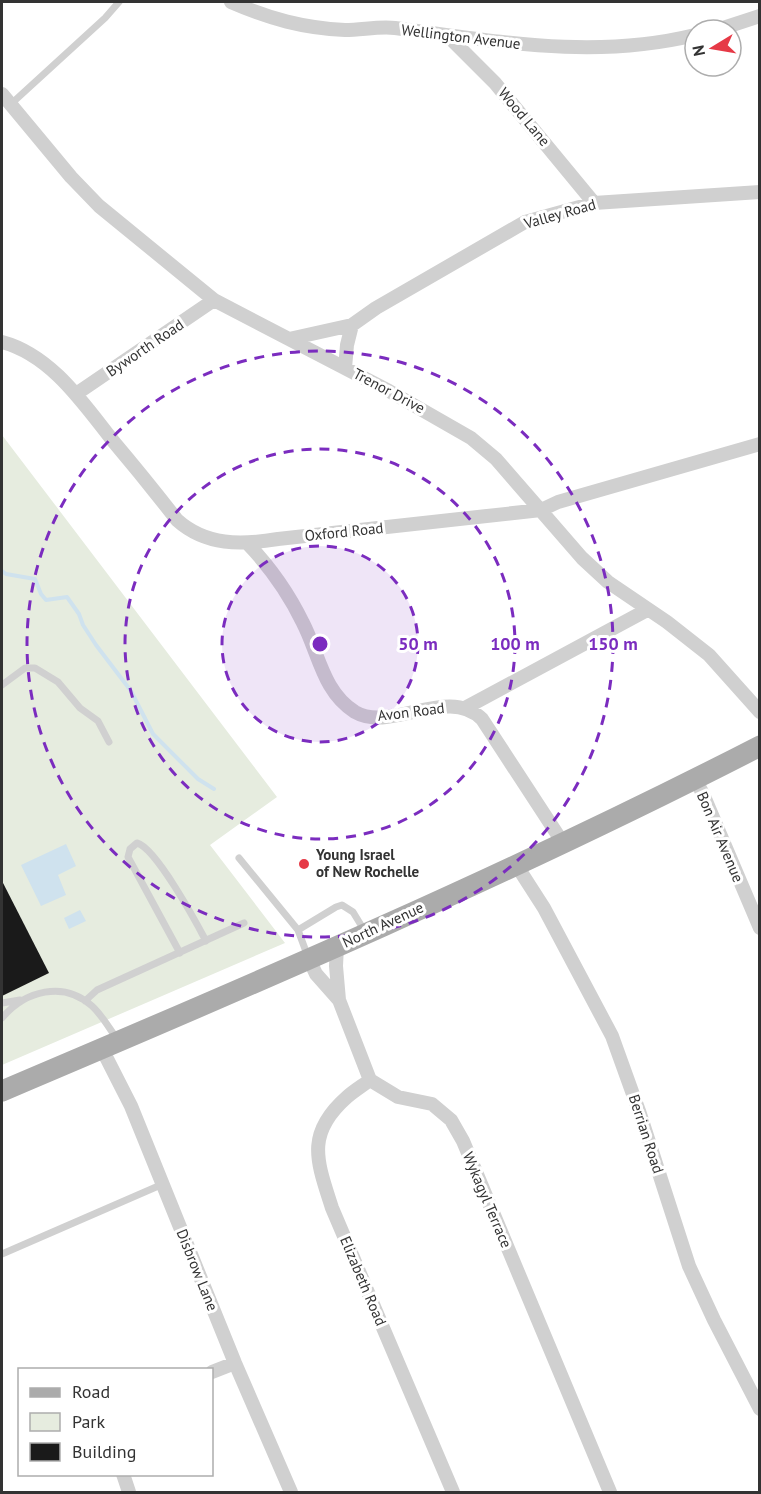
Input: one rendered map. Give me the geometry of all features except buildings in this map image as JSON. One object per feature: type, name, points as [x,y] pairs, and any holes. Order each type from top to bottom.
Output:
[{"type":"main road","name":"North Avenue","points":[[2,1091],[309,959],[517,866],[759,746]]},
{"type":"street","name":"Wellington Avenue","points":[[231,2],[267,17],[311,28],[348,30],[392,28],[516,44],[585,49],[647,44],[683,37]]},
{"type":"street","points":[[743,21],[759,16]]},
{"type":"street","name":"Wood Lane","points":[[448,36],[495,83],[594,203]]},
{"type":"street","name":"Trenor Drive","points":[[6,99],[71,177],[99,206],[214,300],[441,419],[471,438],[496,459],[582,558],[608,582],[667,622],[709,655],[759,712]]},
{"type":"street","name":"Valley Road","points":[[289,339],[352,325],[376,308],[525,222],[594,203],[759,192]]},
{"type":"street","name":"Byworth Road","points":[[76,394],[214,300]]},
{"type":"street","points":[[345,368],[352,325]]},
{"type":"street","name":"Oxford Road","points":[[2,342],[12,344],[45,363],[76,394],[177,520],[186,528],[213,540],[249,544],[289,537],[541,510],[558,502],[759,444]]},
{"type":"street","name":"Avon Road","points":[[249,544],[264,561],[293,605],[304,624],[329,687],[341,702],[364,716],[380,717],[441,707],[465,708],[476,712],[563,843]]},
{"type":"street","points":[[465,708],[647,610]]},
{"type":"street","name":"Bon Air Avenue","points":[[695,779],[759,928]]},
{"type":"street","name":"Berrian Road","points":[[517,866],[544,908],[612,1036],[689,1266],[759,1409]]},
{"type":"street","points":[[337,946],[339,1000],[370,1080]]},
{"type":"street","points":[[309,959],[316,974],[339,1000]]},
{"type":"street","name":"Disbrow Lane","points":[[110,1045],[131,1106],[235,1363],[291,1492]]},
{"type":"street","name":"Elizabeth Road","points":[[370,1080],[347,1097],[323,1123],[318,1138],[321,1175],[332,1208],[453,1492]]},
{"type":"street","name":"Wykagyl Terrace","points":[[370,1080],[398,1097],[432,1104],[451,1120],[463,1141],[610,1492]]},
{"type":"street","points":[[213,1372],[235,1363]]},
{"type":"street","points":[[124,1476],[129,1492]]},
{"type":"lane","points":[[6,99],[105,18],[119,2]]},
{"type":"lane","points":[[2,685],[25,668],[35,668],[58,682],[80,708],[98,721],[110,742]]},
{"type":"lane","points":[[180,953],[128,857],[130,849],[137,843],[141,844],[152,856],[172,884],[206,941]]},
{"type":"lane","points":[[239,858],[298,930],[309,959]]},
{"type":"lane","points":[[298,930],[342,905],[353,912],[365,933]]},
{"type":"lane","points":[[86,1001],[97,990],[244,923]]},
{"type":"lane","points":[[2,1003],[21,1000],[40,993],[63,991],[74,994],[94,1008],[110,1045]]},
{"type":"lane","points":[[2,1018],[21,1000]]},
{"type":"lane","points":[[2,1254],[163,1184]]},
{"type":"green space","points":[[2,435],[277,797],[210,845],[285,943],[2,1065]]},
{"type":"water","points":[[66,844],[76,866],[58,875],[66,895],[41,906],[21,865]]},
{"type":"water","points":[[80,910],[86,921],[69,929],[64,918]]},
{"type":"waterway","points":[[2,571],[6,574],[35,579],[46,600],[67,597],[96,645],[131,691],[153,734],[198,779],[214,789]]},
{"type":"place","name":"Young Israel of New Rochelle","points":[[304,864]]}]
